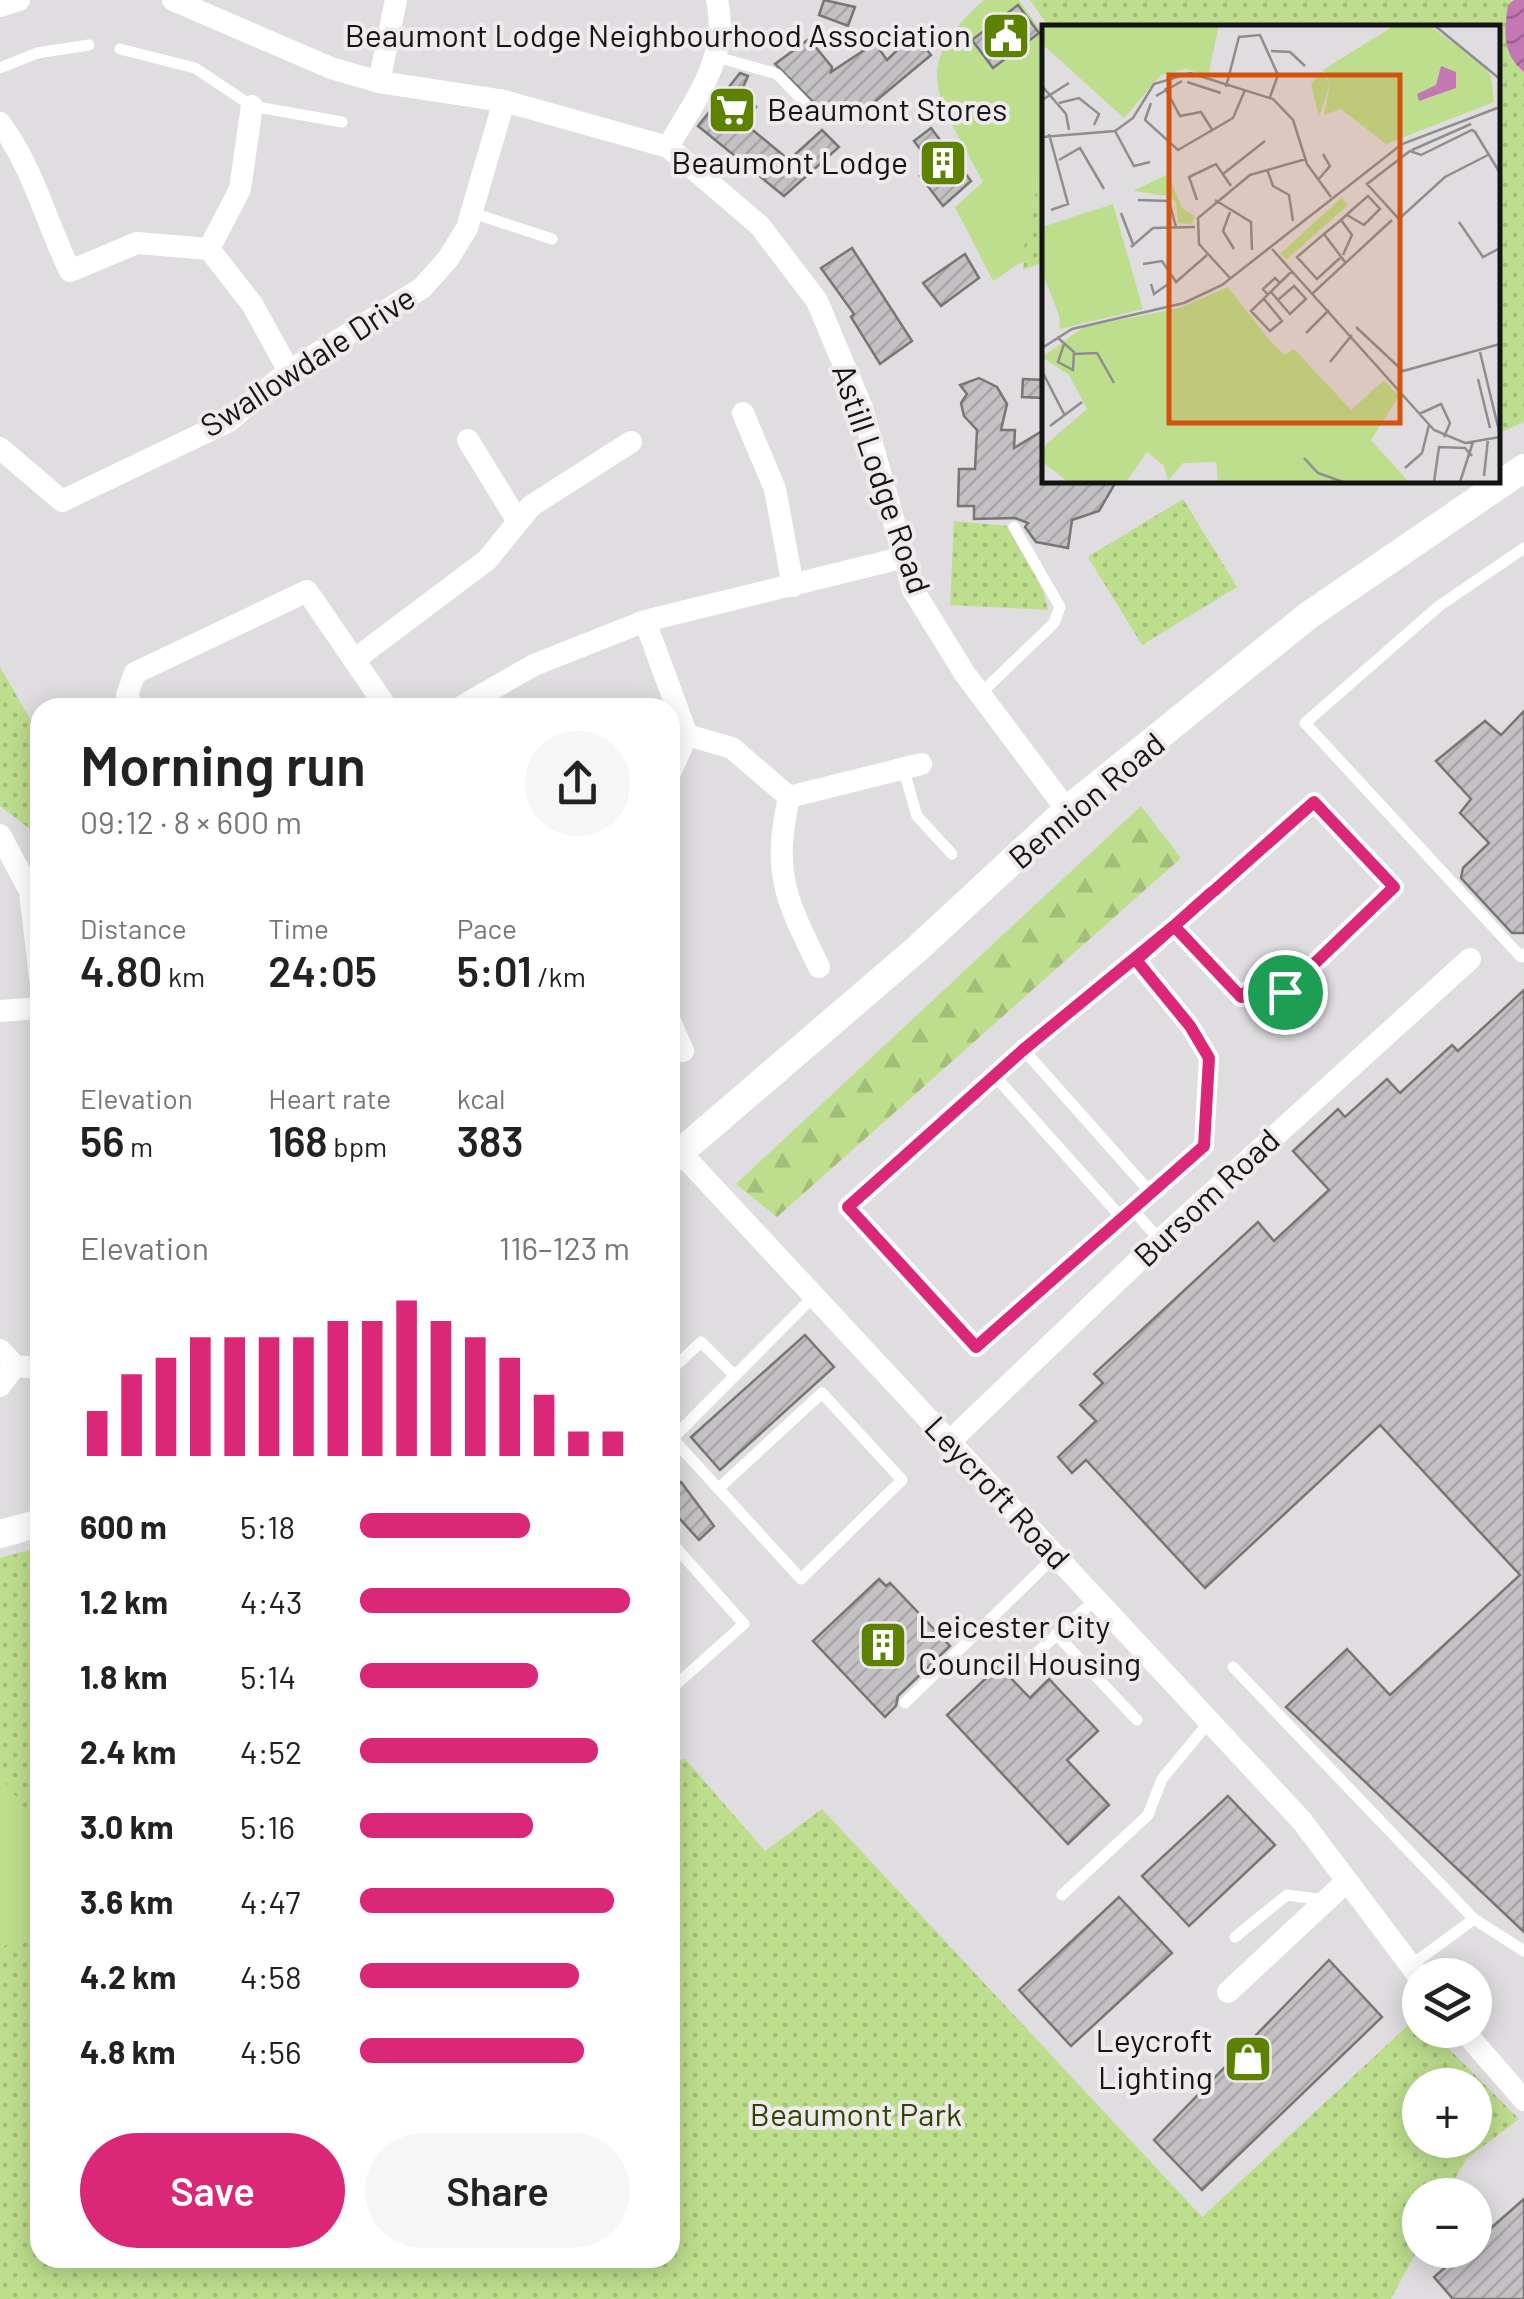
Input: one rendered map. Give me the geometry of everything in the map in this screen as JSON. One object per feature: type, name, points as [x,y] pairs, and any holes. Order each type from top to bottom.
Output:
[{"type":"street","points":[[0,6],[20,0]]},
{"type":"street","name":"Astill Lodge Road","points":[[173,0],[331,68],[379,82],[504,101],[668,146],[760,226],[818,302],[862,409],[901,558],[914,590],[981,693],[1068,810]]},
{"type":"street","points":[[379,82],[396,0]]},
{"type":"street","points":[[668,146],[717,56],[722,26],[717,0]]},
{"type":"street","name":"Swallowdale Drive","points":[[0,448],[62,502],[228,421],[289,371],[422,288],[448,260],[473,213],[504,101]]},
{"type":"street","points":[[209,249],[240,189],[252,106]]},
{"type":"street","points":[[0,123],[26,168],[44,219],[70,271],[137,243],[209,249],[252,304],[289,371]]},
{"type":"street","points":[[743,413],[775,489],[793,586]]},
{"type":"street","points":[[468,440],[517,520]]},
{"type":"street","points":[[354,660],[487,560],[517,520],[631,442]]},
{"type":"street","name":"Bennion Road","points":[[680,1154],[932,936],[1068,810],[1309,615],[1524,468]]},
{"type":"street","points":[[476,698],[534,665],[645,621],[699,604],[793,586],[901,558]]},
{"type":"street","points":[[129,698],[135,673],[308,591],[380,698]]},
{"type":"street","points":[[645,621],[674,698]]},
{"type":"street","points":[[680,715],[687,734],[680,750]]},
{"type":"street","points":[[687,734],[732,748],[761,769],[789,798]]},
{"type":"street","points":[[789,798],[912,766]]},
{"type":"street","points":[[789,798],[780,850],[784,896],[820,968]]},
{"type":"street","points":[[0,836],[30,892]]},
{"type":"street","name":"Bursom Road","points":[[948,1442],[1160,1240],[1470,959]]},
{"type":"street","points":[[0,1011],[30,1009]]},
{"type":"street","points":[[680,1046],[682,1051]]},
{"type":"street","name":"Leycroft Road","points":[[680,1161],[814,1296],[1302,1821],[1404,1958]]},
{"type":"street","points":[[0,1386],[8,1358]]},
{"type":"street","points":[[0,1534],[30,1526]]},
{"type":"street","points":[[1228,1992],[1346,1882]]},
{"type":"street","points":[[1479,2048],[1524,2100]]},
{"type":"lane","points":[[0,68],[37,52],[89,45]]},
{"type":"lane","points":[[120,49],[195,68],[252,106],[342,122]]},
{"type":"lane","points":[[717,56],[777,74],[812,110]]},
{"type":"lane","points":[[473,213],[552,239]]},
{"type":"lane","points":[[981,693],[1054,623],[1060,607],[1014,527]]},
{"type":"lane","points":[[1524,548],[1439,606],[1305,723],[1521,957],[1524,954]]},
{"type":"lane","points":[[912,766],[917,816],[952,854]]},
{"type":"lane","points":[[1136,960],[1190,1026],[1209,1058],[1204,1146],[976,1347],[848,1207],[994,1075],[1136,960],[1174,926],[1314,802],[1394,887],[1285,992],[1268,972],[1241,997],[1174,926]]},
{"type":"lane","points":[[1023,1050],[1150,1192]]},
{"type":"lane","points":[[994,1075],[1126,1213],[1160,1240]]},
{"type":"lane","points":[[680,1431],[814,1296]]},
{"type":"lane","points":[[680,1362],[701,1342],[735,1376]]},
{"type":"lane","points":[[680,1449],[801,1579],[902,1480],[822,1393],[718,1488]]},
{"type":"lane","points":[[680,1552],[744,1624],[680,1681]]},
{"type":"lane","points":[[905,1703],[1055,1556]]},
{"type":"lane","points":[[1030,1659],[1096,1600]]},
{"type":"lane","points":[[1056,1634],[1137,1720]]},
{"type":"lane","points":[[1233,1667],[1474,1918],[1524,1951]]},
{"type":"lane","points":[[1062,1895],[1148,1815],[1162,1780],[1210,1721]]},
{"type":"lane","points":[[1236,1937],[1286,1895],[1328,1901]]},
{"type":"lane","points":[[1430,1958],[1474,1918]]},
{"type":"green space","points":[[984,0],[1019,0],[1042,32],[1042,165],[1020,263],[993,281],[955,207],[983,182],[944,108],[938,87],[944,47]]},
{"type":"green space","points":[[1030,0],[1524,0],[1524,422],[1499,433],[1499,25],[1048,25]]},
{"type":"green space","points":[[1042,165],[1042,263],[1023,270],[1024,262],[1020,263]]},
{"type":"green space","points":[[1183,499],[1237,587],[1142,645],[1088,557]]},
{"type":"green space","points":[[954,521],[1007,526],[1043,590],[1048,610],[950,605]]},
{"type":"green space","points":[[0,667],[30,719],[30,829],[0,806]]},
{"type":"green space","points":[[1141,806],[1181,858],[777,1217],[736,1184]]},
{"type":"green space","name":"Beaumont Park","points":[[30,1550],[30,2268],[680,2268],[680,1760],[685,1759],[765,1851],[822,1809],[1202,2217],[1402,2031],[1402,2048],[1448,2048],[1468,2068],[1402,2068],[1402,2158],[1467,2158],[1455,2178],[1402,2178],[1402,2268],[1408,2268],[1391,2299],[0,2299],[0,1558]]},
{"type":"green space","points":[[0,1776],[30,1815],[30,1930],[0,1949]]},
{"type":"green space","name":"Beaumont Park","points":[[1492,2092],[1519,2119],[1492,2139]]},
{"type":"water","points":[[1524,0],[1524,72],[1512,58],[1506,42],[1508,5]]},
{"type":"building","points":[[824,0],[855,7],[848,26],[819,15]]},
{"type":"building","name":"Beaumont Lodge Neighbourhood Association","points":[[1018,5],[1039,33],[993,68],[972,40]]},
{"type":"building","points":[[914,34],[931,55],[865,110],[860,103],[833,122],[775,64],[809,39],[832,67],[831,72],[875,43],[887,60]]},
{"type":"building","points":[[740,73],[748,76],[740,94],[756,107],[743,122],[789,160],[822,130],[839,147],[784,196],[698,126]]},
{"type":"building","name":"Beaumont Lodge","points":[[931,128],[971,181],[943,206],[920,176],[934,168],[914,141]]},
{"type":"building","points":[[852,248],[912,341],[880,364],[851,317],[854,314],[821,268]]},
{"type":"building","points":[[965,254],[979,278],[941,306],[923,283]]},
{"type":"building","points":[[979,378],[997,387],[1007,404],[1001,430],[1015,430],[1014,448],[1042,431],[1042,482],[1116,482],[1099,511],[1072,520],[1068,548],[1036,542],[1025,527],[1028,523],[1015,518],[974,519],[974,506],[958,506],[959,469],[975,469],[977,430],[964,416],[961,403],[967,394],[960,385]]},
{"type":"building","points":[[1023,379],[1042,380],[1042,398],[1022,397]]},
{"type":"building","points":[[1524,711],[1524,933],[1512,933],[1461,878],[1463,868],[1489,843],[1460,813],[1471,799],[1436,761],[1485,721],[1501,735]]},
{"type":"building","points":[[1524,990],[1524,1932],[1286,1707],[1347,1649],[1390,1695],[1520,1575],[1380,1425],[1205,1588],[1086,1460],[1072,1473],[1058,1457],[1096,1421],[1080,1405],[1103,1383],[1094,1374],[1258,1222],[1274,1241],[1329,1190],[1293,1151],[1338,1109],[1345,1117],[1387,1079],[1400,1093],[1452,1045],[1458,1051]]},
{"type":"building","points":[[805,1335],[834,1367],[720,1470],[691,1437]]},
{"type":"building","points":[[680,1483],[714,1526],[699,1540],[680,1519]]},
{"type":"building","name":"Leicester City Council Housing","points":[[879,1579],[886,1586],[890,1583],[950,1646],[898,1696],[896,1706],[885,1717],[813,1641]]},
{"type":"building","points":[[999,1666],[1030,1698],[1049,1679],[1098,1731],[1067,1760],[1109,1805],[1068,1844],[947,1715]]},
{"type":"building","points":[[1228,1796],[1275,1845],[1189,1926],[1142,1876]]},
{"type":"building","points":[[1119,1897],[1172,1953],[1071,2046],[1019,1990]]},
{"type":"building","points":[[1329,1960],[1382,2017],[1202,2190],[1154,2140]]},
{"type":"building","points":[[1524,2199],[1524,2299],[1453,2299],[1434,2277],[1444,2268],[1492,2268],[1492,2227]]},
{"type":"place","name":"Beaumont Lodge Neighbourhood Association","points":[[1006,36]]},
{"type":"place","name":"Beaumont Stores","points":[[732,110]]},
{"type":"place","name":"Beaumont Lodge","points":[[943,163]]},
{"type":"place","name":"Leicester City Council Housing","points":[[883,1645]]},
{"type":"place","name":"Leycroft Lighting","points":[[1248,2059]]},
{"type":"route","points":[[1285,992],[1268,972],[1241,997],[1174,926],[1136,960],[1073,1006],[848,1207],[976,1347],[1204,1146],[1209,1058],[1190,1026],[1136,960],[1314,802],[1394,887],[1285,992]]}]
